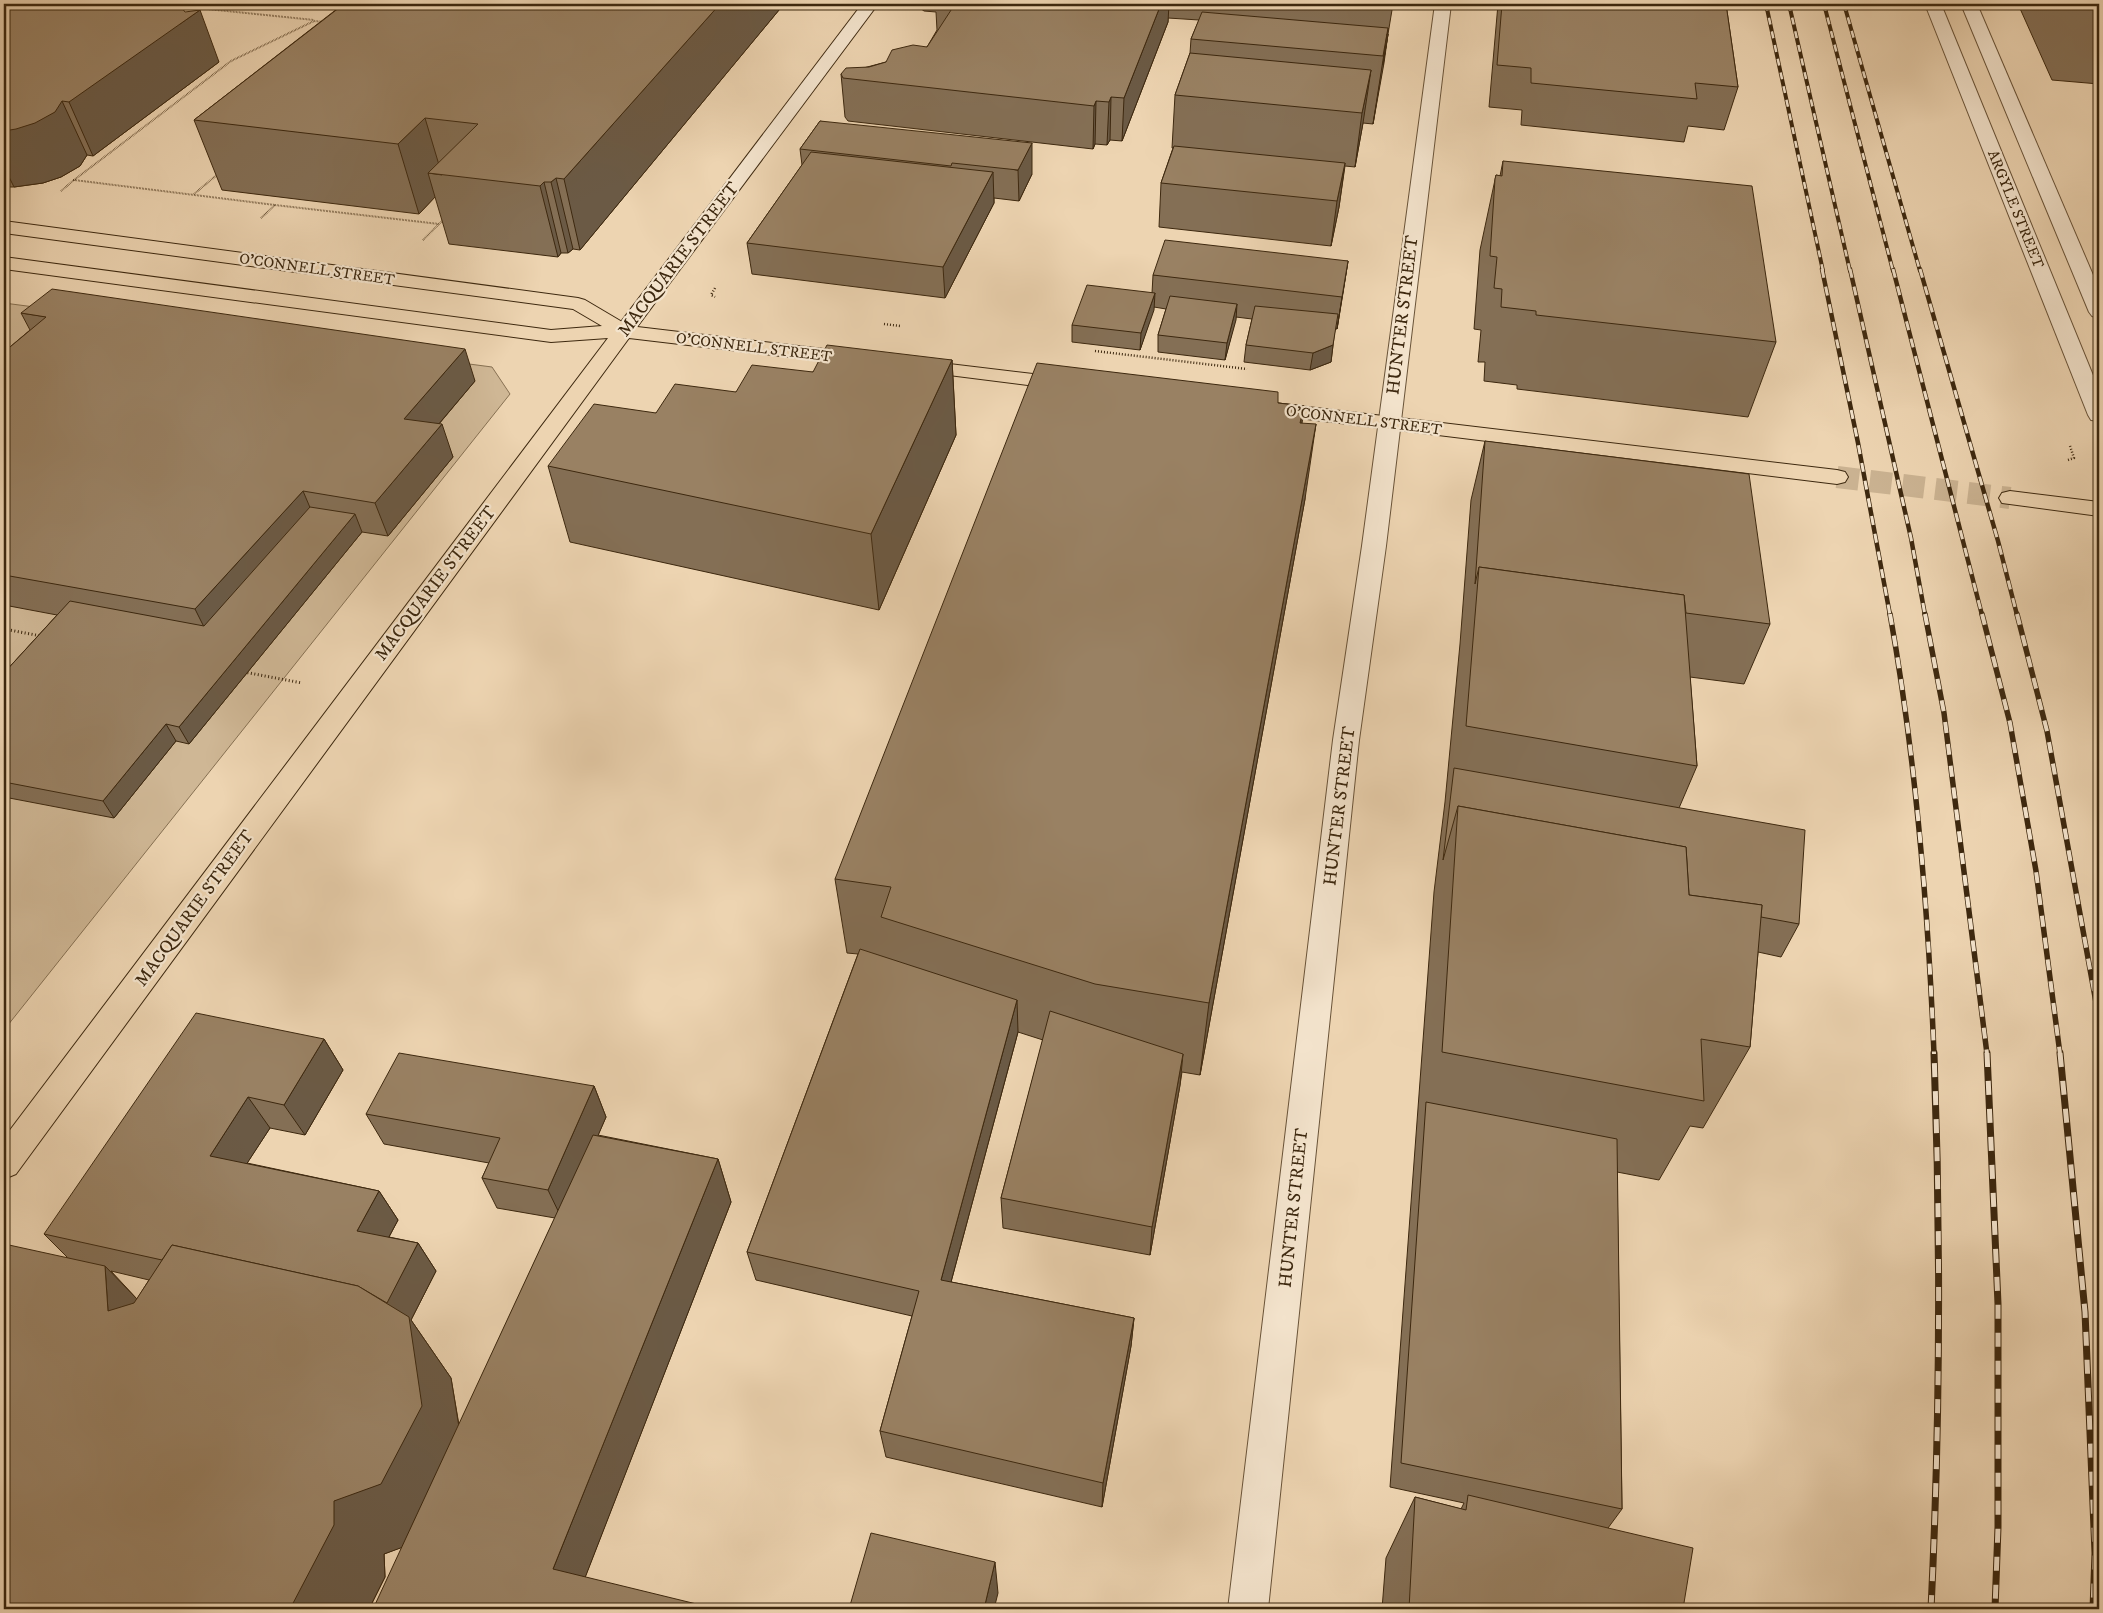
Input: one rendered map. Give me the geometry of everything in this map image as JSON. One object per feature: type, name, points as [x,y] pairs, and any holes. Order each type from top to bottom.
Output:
[{"type":"main road","name":"O'CONNELL STREET","points":[[4,227],[578,304],[624,331]]},
{"type":"main road","name":"O'CONNELL STREET","points":[[4,263],[551,336],[624,331],[1081,386]]},
{"type":"main road","name":"MACQUARIE STREET","points":[[4,1164],[624,331]]},
{"type":"main road","name":"O'CONNELL STREET","points":[[1246,406],[1837,477]]},
{"type":"main road","points":[[2010,498],[2099,509]]},
{"type":"street","name":"MACQUARIE STREET","points":[[624,331],[870,4]]},
{"type":"street","name":"HUNTER STREET","points":[[1248,1609],[1346,740],[1374,546],[1388,423],[1443,4]]},
{"type":"street","name":"ARGYLE STREET","points":[[1934,4],[2099,414]]},
{"type":"street","points":[[1969,4],[2099,312]]},
{"type":"path","points":[[178,6],[324,22]]},
{"type":"path","points":[[314,20],[231,61],[74,180],[439,224]]},
{"type":"path","points":[[194,195],[221,172]]},
{"type":"path","points":[[255,223],[276,205]]},
{"type":"path","points":[[420,244],[445,218]]},
{"type":"path","points":[[4,629],[43,636]]},
{"type":"path","points":[[239,672],[305,683]]},
{"type":"shaded area","points":[[4,303],[492,367],[510,394],[4,1030]]},
{"type":"building","points":[[4,4],[179,4],[185,12],[200,10],[69,102],[62,101],[55,112],[35,123],[4,131]]},
{"type":"building","points":[[344,4],[720,4],[564,179],[556,178],[551,182],[544,182],[540,186],[428,173],[478,124],[425,118],[398,144],[194,120]]},
{"type":"building","points":[[955,4],[1161,4],[1124,98],[1111,97],[1109,102],[1096,101],[1094,106],[843,78],[841,74],[846,68],[869,67],[886,62],[892,50],[913,45],[927,47]]},
{"type":"building","points":[[1502,4],[1726,4],[1738,87],[1695,83],[1697,99],[1531,83],[1531,68],[1497,65]]},
{"type":"building","points":[[1202,12],[1388,28],[1383,56],[1191,39]]},
{"type":"building","points":[[1190,53],[1371,70],[1362,113],[1175,95]]},
{"type":"building","points":[[820,121],[1032,143],[1018,170],[952,163],[951,166],[800,149]]},
{"type":"building","points":[[1174,146],[1345,163],[1337,201],[1161,183]]},
{"type":"building","points":[[811,152],[993,172],[943,267],[747,243]]},
{"type":"building","points":[[1503,161],[1752,186],[1776,342],[1536,315],[1536,311],[1501,307],[1502,289],[1494,288],[1497,257],[1490,256],[1495,179],[1496,175],[1502,176]]},
{"type":"building","points":[[1165,240],[1348,261],[1342,297],[1153,275]]},
{"type":"building","points":[[1087,285],[1155,293],[1141,333],[1072,325]]},
{"type":"building","points":[[52,289],[465,349],[404,419],[442,424],[375,503],[303,491],[195,609],[4,575],[4,352],[46,317],[21,313]]},
{"type":"building","points":[[1170,296],[1237,304],[1227,343],[1158,335]]},
{"type":"building","points":[[1255,306],[1338,314],[1333,345],[1313,353],[1246,345]]},
{"type":"building","points":[[827,345],[952,360],[871,534],[548,466],[594,404],[656,413],[675,384],[736,392],[752,365],[813,372]]},
{"type":"building","points":[[1037,363],[1278,392],[1278,403],[1304,406],[1300,423],[1316,424],[1209,1003],[1095,984],[881,917],[891,887],[835,879]]},
{"type":"building","points":[[1485,441],[1749,474],[1770,624],[1686,613],[1684,595],[1479,567],[1475,584]]},
{"type":"building","points":[[310,507],[355,514],[179,727],[166,724],[103,801],[4,782],[4,673],[70,601],[204,626]]},
{"type":"building","points":[[1479,567],[1684,595],[1697,766],[1466,726]]},
{"type":"building","points":[[1454,768],[1805,830],[1799,924],[1761,917],[1762,905],[1689,895],[1686,847],[1458,806],[1443,860]]},
{"type":"building","points":[[1458,806],[1686,847],[1689,895],[1762,905],[1750,1047],[1701,1039],[1704,1101],[1442,1052]]},
{"type":"building","points":[[860,949],[1017,1000],[941,1280],[1134,1318],[1103,1483],[880,1431],[919,1291],[747,1252]]},
{"type":"building","points":[[1050,1011],[1183,1054],[1152,1227],[1001,1198]]},
{"type":"building","points":[[196,1013],[324,1039],[284,1105],[248,1097],[210,1156],[379,1191],[357,1231],[418,1243],[387,1303],[358,1286],[172,1245],[162,1260],[44,1234]]},
{"type":"building","points":[[399,1053],[594,1086],[548,1190],[482,1178],[500,1138],[366,1114]]},
{"type":"building","points":[[1426,1102],[1617,1139],[1622,1509],[1401,1463]]},
{"type":"building","points":[[593,1135],[718,1159],[553,1569],[717,1609],[373,1609]]},
{"type":"building","points":[[9,1245],[105,1266],[108,1311],[134,1303],[172,1245],[358,1286],[409,1317],[422,1406],[381,1484],[334,1501],[334,1525],[290,1609],[4,1609],[4,1252]]},
{"type":"building","points":[[1468,1495],[1693,1548],[1683,1609],[1409,1609],[1415,1497],[1466,1510]]},
{"type":"building","points":[[871,1533],[995,1562],[984,1609],[849,1609]]},
{"type":"tunnel","points":[[1837,477],[2010,498]]},
{"type":"railway","points":[[1766,4],[1823,271]]},
{"type":"railway","points":[[1789,4],[1850,271]]},
{"type":"railway","points":[[1824,4],[1893,271]]},
{"type":"railway","points":[[1844,4],[1920,271]]},
{"type":"railway","points":[[1822,269],[1858,443],[1890,615]]},
{"type":"railway","points":[[1850,269],[1911,538],[1925,615]]},
{"type":"railway","points":[[1893,269],[1982,615]]},
{"type":"railway","points":[[1920,269],[1998,541],[2017,615]]},
{"type":"railway","points":[[1890,614],[1907,723],[1920,833],[1934,1054]]},
{"type":"railway","points":[[1925,614],[1944,713],[1987,1054]]},
{"type":"railway","points":[[1982,614],[2010,723],[2036,871],[2060,1054]]},
{"type":"railway","points":[[2017,614],[2047,731],[2099,1019]]},
{"type":"railway","points":[[1931,1609],[1939,1331],[1934,1053]]},
{"type":"railway","points":[[1987,1053],[1998,1304],[1998,1527],[1995,1609]]},
{"type":"railway","points":[[2060,1053],[2085,1312],[2095,1553],[2093,1609]]}]
